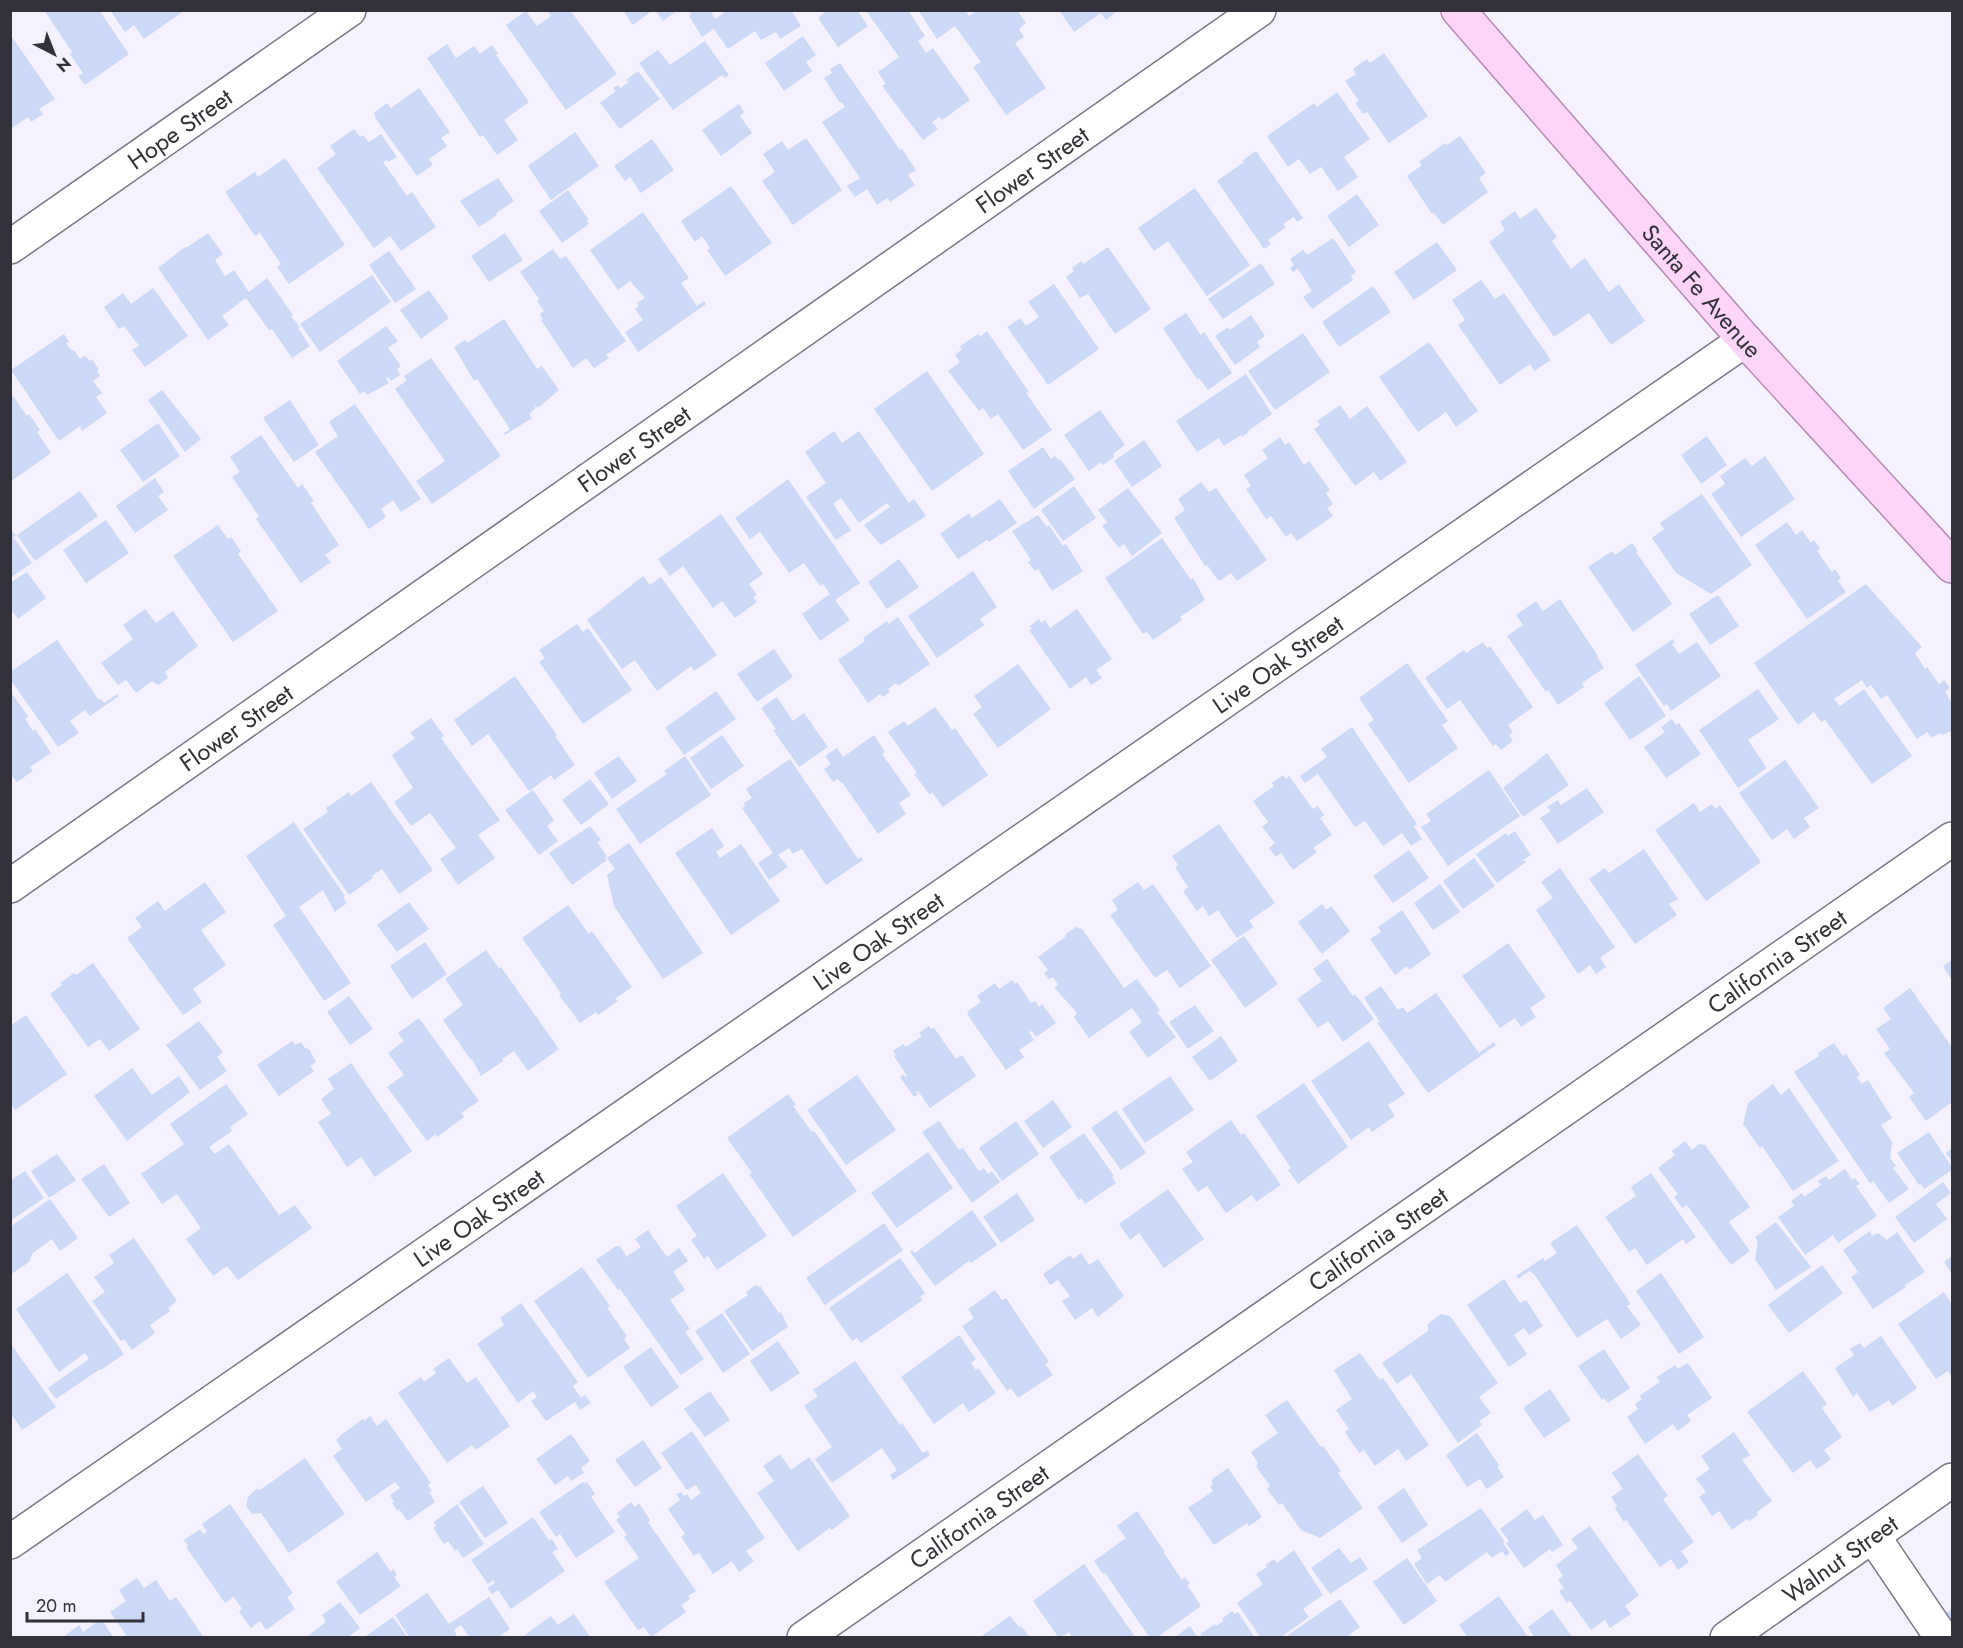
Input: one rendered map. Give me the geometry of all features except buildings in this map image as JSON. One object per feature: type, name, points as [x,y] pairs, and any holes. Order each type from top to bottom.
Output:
[{"type":"main road","name":"Santa Fe Avenue","points":[[1458,10],[1745,340],[1952,563]]},
{"type":"street","name":"Hope Street","points":[[10,247],[349,10]]},
{"type":"street","name":"Flower Street","points":[[10,886],[1258,10]]},
{"type":"street","name":"Live Oak Street","points":[[10,1542],[1745,340]]},
{"type":"street","name":"California Street","points":[[804,1638],[1953,839]]},
{"type":"street","name":"Walnut Street","points":[[1727,1638],[1953,1480]]},
{"type":"street","points":[[1873,1536],[1942,1638]]}]
